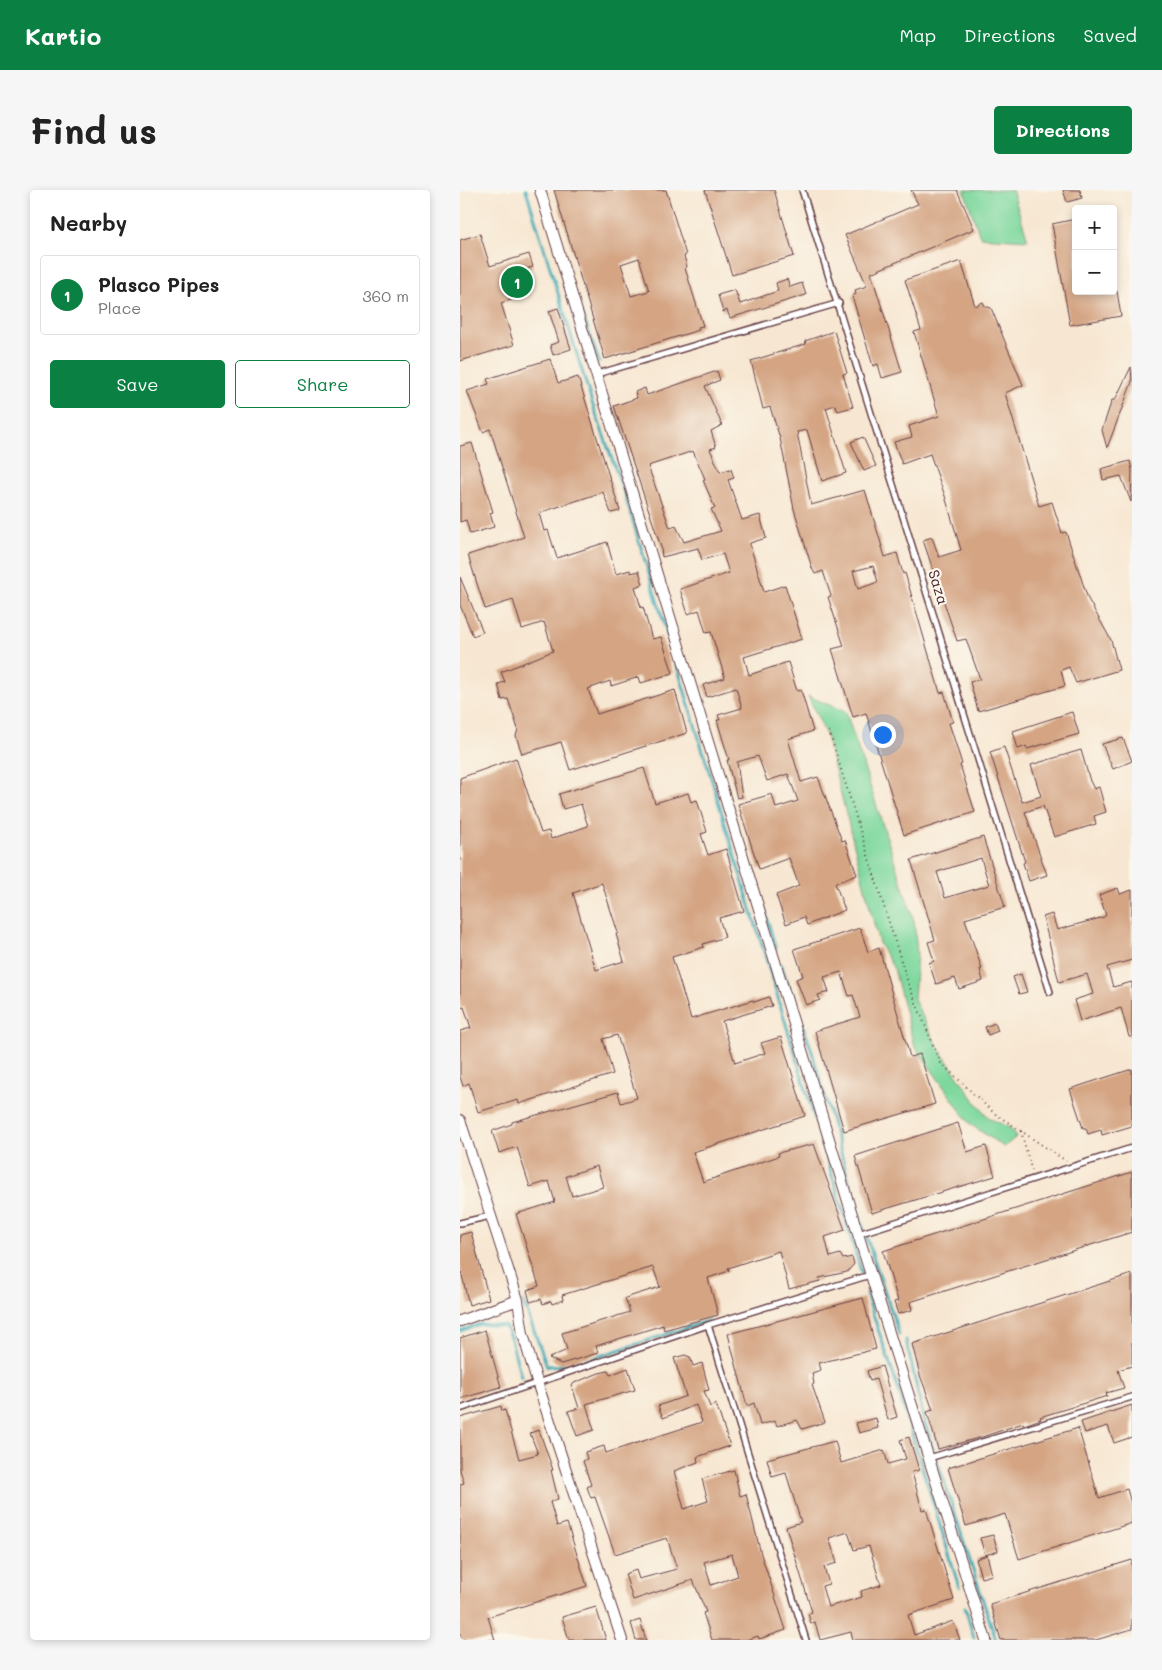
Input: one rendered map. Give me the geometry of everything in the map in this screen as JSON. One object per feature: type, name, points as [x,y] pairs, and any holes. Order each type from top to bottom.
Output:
[{"type":"street","points":[[540,190],[870,1275],[986,1640]]},
{"type":"street","points":[[460,1120],[518,1300],[523,1334],[537,1382],[622,1640]]},
{"type":"street","points":[[460,1321],[518,1300]]},
{"type":"lane","name":"Saza","points":[[802,190],[839,303],[1050,992]]},
{"type":"lane","points":[[596,374],[839,303]]},
{"type":"lane","points":[[858,1234],[1132,1149]]},
{"type":"lane","points":[[858,1234],[1132,1149]]},
{"type":"lane","points":[[460,1223],[490,1216]]},
{"type":"lane","points":[[460,1409],[708,1324],[870,1275]]},
{"type":"lane","points":[[708,1324],[806,1640]]},
{"type":"lane","points":[[929,1458],[1132,1397]]},
{"type":"path","points":[[829,731],[908,983],[940,1062],[994,1113],[1074,1166]]},
{"type":"path","points":[[1021,1130],[1034,1178]]},
{"type":"green space","points":[[964,190],[1012,190],[1028,240],[980,237]]},
{"type":"green space","points":[[808,696],[846,712],[914,921],[917,953],[914,1000],[939,1049],[977,1104],[989,1118],[1010,1128],[1016,1137],[1004,1147],[970,1124],[914,1045],[894,969],[879,943],[826,735]]},
{"type":"building","points":[[554,190],[666,190],[686,255],[684,256],[687,267],[685,268],[703,326],[698,327],[699,330],[605,359]],"holes":[[[639,258],[649,291],[631,296],[621,264]]]},
{"type":"building","points":[[705,190],[774,190],[794,256],[732,275]]},
{"type":"building","points":[[911,190],[957,190],[974,229],[871,273],[902,372],[882,378],[878,364],[873,366],[852,296],[856,294],[855,290],[867,286],[845,235],[918,204]]},
{"type":"building","points":[[1063,190],[1080,190],[1082,198],[1067,202]]},
{"type":"building","points":[[1072,220],[1072,295],[1117,295],[1117,291],[1121,316],[1070,325],[1052,224]]},
{"type":"building","points":[[480,234],[490,266],[529,254],[533,267],[522,270],[529,294],[501,303],[514,345],[460,361],[460,240]]},
{"type":"building","points":[[961,261],[975,306],[983,302],[985,306],[991,308],[1023,385],[1005,393],[1039,506],[1052,502],[1062,533],[1066,532],[1088,599],[1111,640],[1119,670],[1076,683],[1069,667],[1061,670],[1065,686],[978,711],[970,682],[980,679],[966,639],[957,641],[923,540],[932,537],[939,557],[961,550],[945,496],[930,454],[902,464],[894,442],[912,437],[909,426],[939,416],[914,332],[921,330],[905,280]]},
{"type":"building","points":[[787,279],[790,287],[802,283],[806,295],[730,318],[727,310],[723,312],[718,295],[735,290],[740,304],[778,291],[776,283]]},
{"type":"building","points":[[558,308],[571,349],[553,355],[550,345],[559,342],[549,311]]},
{"type":"building","points":[[834,331],[847,373],[843,374],[853,407],[838,411],[835,405],[826,408],[846,473],[822,481],[807,430],[797,432],[811,505],[865,490],[885,557],[897,553],[903,574],[905,573],[940,693],[944,692],[953,722],[949,723],[975,812],[904,835],[866,713],[853,717],[832,649],[844,646],[828,597],[831,596],[823,571],[815,574],[812,568],[794,509],[780,438],[770,407],[763,409],[751,361],[806,344],[805,341]],"holes":[[[873,566],[878,582],[858,589],[853,571]]]},
{"type":"building","points":[[550,359],[558,383],[578,377],[620,511],[611,513],[603,492],[539,513],[544,531],[548,530],[557,558],[607,542],[616,574],[630,570],[631,573],[639,571],[643,584],[635,587],[641,608],[643,607],[652,639],[661,637],[673,673],[641,683],[639,677],[611,686],[610,681],[588,689],[597,714],[675,690],[687,733],[570,770],[561,742],[522,754],[516,736],[518,729],[508,699],[502,700],[498,684],[505,682],[501,672],[553,651],[544,622],[522,629],[513,600],[485,609],[468,555],[524,537],[490,429],[483,432],[467,391],[489,384],[487,379]]},
{"type":"building","points":[[1131,367],[1132,382],[1107,448],[1102,430],[1112,400],[1115,400]]},
{"type":"building","points":[[717,371],[720,380],[705,386],[722,425],[711,431],[716,447],[710,449],[720,472],[731,469],[734,478],[728,480],[742,520],[760,515],[766,538],[750,543],[750,545],[764,592],[785,585],[802,639],[744,657],[749,675],[788,662],[797,691],[801,690],[813,731],[788,739],[801,782],[818,777],[842,841],[845,840],[857,875],[835,883],[845,910],[807,925],[804,917],[786,924],[776,895],[799,886],[789,858],[759,869],[738,804],[772,794],[776,808],[798,801],[788,774],[767,781],[758,756],[737,762],[742,797],[737,798],[727,760],[729,760],[717,720],[720,720],[718,715],[742,708],[736,688],[707,697],[703,685],[725,678],[711,632],[706,633],[699,610],[688,614],[680,589],[729,573],[723,554],[702,560],[698,548],[662,557],[661,547],[614,406],[637,398],[635,392],[645,388],[647,395]],"holes":[[[693,451],[705,479],[703,480],[715,508],[711,509],[721,531],[684,542],[676,526],[670,528],[648,466]]]},
{"type":"building","points":[[863,437],[876,466],[864,471],[851,442]]},
{"type":"building","points":[[472,443],[493,512],[490,513],[494,527],[470,534],[466,520],[460,522],[460,446]]},
{"type":"building","points":[[1130,461],[1132,470],[1131,502],[1121,476],[1103,480],[1101,469]]},
{"type":"building","points":[[460,577],[483,632],[473,636],[460,605]]},
{"type":"building","points":[[1072,712],[1079,734],[1027,749],[1026,746],[1018,749],[1013,731]]},
{"type":"building","points":[[1123,738],[1132,761],[1113,769],[1102,744]]},
{"type":"building","points":[[1004,747],[1022,802],[1041,796],[1031,765],[1081,750],[1090,781],[1094,789],[1099,787],[1106,812],[1094,816],[1096,824],[1054,837],[1043,806],[1025,812],[1047,875],[1029,881],[1023,863],[1025,862],[990,752]]},
{"type":"building","points":[[516,758],[541,833],[549,831],[551,839],[588,826],[581,804],[563,809],[559,794],[644,768],[655,803],[688,793],[691,802],[697,800],[707,832],[701,834],[708,855],[726,849],[744,911],[719,918],[725,937],[703,944],[704,947],[672,957],[691,1019],[769,997],[772,1006],[722,1021],[735,1063],[765,1053],[761,1043],[781,1037],[805,1116],[693,1152],[703,1182],[779,1156],[778,1153],[814,1144],[845,1230],[825,1237],[830,1257],[840,1254],[843,1259],[852,1257],[854,1264],[847,1272],[819,1278],[820,1281],[789,1289],[779,1251],[728,1268],[729,1271],[708,1278],[718,1315],[664,1330],[663,1325],[596,1346],[598,1353],[561,1364],[549,1358],[567,1350],[562,1333],[630,1312],[625,1298],[660,1287],[653,1267],[562,1295],[563,1300],[552,1304],[551,1301],[543,1304],[541,1299],[530,1302],[527,1290],[539,1286],[516,1214],[555,1202],[549,1181],[530,1187],[517,1147],[499,1153],[492,1131],[512,1124],[512,1122],[618,1092],[621,1103],[637,1098],[617,1035],[603,1039],[613,1074],[519,1104],[518,1100],[478,1112],[469,1083],[463,1086],[460,1077],[460,1031],[471,1028],[464,1007],[460,1008],[460,778]],"holes":[[[602,883],[618,933],[616,934],[624,961],[596,970],[573,893]],[[597,1166],[603,1187],[572,1196],[566,1176]]]},
{"type":"building","points":[[983,837],[1005,907],[965,919],[982,969],[980,969],[983,981],[959,989],[955,978],[936,984],[929,963],[934,961],[928,942],[935,940],[911,860]],"holes":[[[981,858],[989,885],[945,898],[937,872]]]},
{"type":"building","points":[[1118,888],[1120,894],[1132,890],[1132,960],[1107,967],[1113,987],[1132,982],[1132,1037],[1129,1037],[1121,1008],[1080,1021],[1074,1000],[1093,994],[1087,974],[1059,982],[1043,917],[1052,914],[1057,930],[1104,917],[1106,915],[1099,895]]},
{"type":"building","points":[[860,928],[868,952],[879,948],[910,1057],[920,1054],[935,1104],[844,1131],[815,1031],[860,1017],[853,995],[849,996],[841,972],[824,977],[829,992],[818,995],[820,1000],[806,1005],[796,979],[803,976],[794,949]]},
{"type":"building","points":[[1021,974],[1027,992],[1019,994],[1013,977]]},
{"type":"building","points":[[995,1023],[998,1031],[988,1035],[985,1027]]},
{"type":"building","points":[[1132,1069],[1132,1126],[1102,1135],[1101,1130],[1088,1134],[1086,1128],[1083,1128],[1070,1089]]},
{"type":"building","points":[[958,1123],[967,1152],[986,1146],[995,1176],[872,1213],[855,1156]]},
{"type":"building","points":[[1132,1172],[1132,1232],[910,1302],[912,1310],[898,1314],[894,1302],[898,1301],[883,1251]]},
{"type":"building","points":[[471,1232],[489,1299],[469,1305],[460,1267],[460,1235]]},
{"type":"building","points":[[1132,1274],[1132,1366],[1118,1370],[1124,1388],[1106,1393],[1107,1396],[1040,1417],[1041,1419],[1024,1425],[1023,1423],[938,1449],[927,1412],[933,1410],[920,1375],[912,1344]]},
{"type":"building","points":[[863,1298],[876,1349],[819,1363],[821,1370],[812,1373],[814,1384],[812,1385],[825,1422],[802,1429],[797,1420],[777,1426],[775,1421],[760,1425],[754,1403],[747,1406],[728,1334]]},
{"type":"building","points":[[485,1330],[501,1387],[460,1399],[460,1338]]},
{"type":"building","points":[[685,1355],[690,1357],[693,1366],[702,1363],[709,1390],[704,1391],[710,1407],[716,1404],[730,1446],[697,1457],[698,1462],[674,1471],[684,1509],[708,1501],[702,1479],[734,1470],[740,1496],[746,1494],[761,1554],[786,1630],[759,1639],[758,1636],[746,1640],[712,1640],[703,1613],[706,1612],[693,1580],[633,1600],[625,1574],[636,1570],[639,1579],[677,1569],[667,1538],[615,1554],[595,1497],[591,1498],[587,1487],[591,1485],[583,1461],[587,1459],[585,1452],[604,1446],[606,1453],[702,1422],[696,1405],[663,1418],[658,1406],[686,1396],[674,1358]],"holes":[[[732,1554],[738,1576],[711,1585],[704,1562]]]},
{"type":"building","points":[[882,1366],[897,1417],[888,1420],[876,1379],[870,1381],[867,1371]]},
{"type":"building","points":[[628,1368],[635,1390],[586,1404],[594,1430],[577,1436],[568,1411],[579,1408],[572,1386],[574,1383],[599,1373],[608,1371],[610,1375]]},
{"type":"building","points":[[1132,1405],[1132,1437],[1114,1443],[1108,1426],[1085,1433],[1081,1422]]},
{"type":"building","points":[[501,1406],[502,1411],[505,1410],[519,1459],[538,1454],[530,1433],[539,1430],[553,1470],[551,1470],[558,1499],[550,1502],[557,1526],[567,1523],[587,1586],[488,1617],[495,1640],[460,1640],[460,1484],[464,1483],[460,1470],[460,1418]]},
{"type":"building","points":[[876,1418],[878,1428],[859,1433],[856,1423]]},
{"type":"building","points":[[1078,1428],[1099,1498],[1127,1489],[1132,1507],[1132,1523],[1019,1559],[1005,1514],[966,1526],[948,1468]]},
{"type":"building","points":[[909,1437],[919,1470],[912,1472],[922,1510],[926,1509],[954,1600],[908,1615],[914,1635],[953,1621],[960,1640],[853,1640],[851,1632],[820,1640],[815,1622],[811,1624],[808,1614],[812,1612],[786,1527],[801,1522],[786,1473],[772,1477],[767,1459],[835,1441],[841,1463],[884,1450],[888,1464],[906,1459],[900,1440]],"holes":[[[848,1532],[854,1550],[869,1546],[881,1585],[861,1591],[862,1597],[828,1607],[822,1586],[829,1584],[824,1567],[837,1563],[829,1538]]]},
{"type":"building","points":[[993,1535],[998,1551],[985,1555],[980,1538]]},
{"type":"building","points":[[987,1555],[992,1575],[981,1578],[976,1559]]},
{"type":"building","points":[[1132,1560],[1132,1629],[1096,1640],[1001,1640],[990,1604]]},
{"type":"building","points":[[596,1607],[606,1640],[569,1640],[562,1617]]},
{"type":"building","points":[[640,1620],[646,1640],[636,1640],[631,1623]]},
{"type":"waterway","points":[[526,190],[592,403],[625,495],[862,1274]]},
{"type":"waterway","points":[[583,315],[599,362]]},
{"type":"waterway","points":[[618,424],[625,452]]},
{"type":"waterway","points":[[759,891],[776,949]]},
{"type":"waterway","points":[[781,965],[811,1048],[857,1209],[899,1334]]},
{"type":"waterway","points":[[866,1294],[895,1379],[959,1587]]},
{"type":"waterway","points":[[523,1301],[547,1366],[572,1365],[708,1321]]},
{"type":"waterway","points":[[460,1331],[480,1324],[505,1326],[511,1339],[521,1377]]},
{"type":"waterway","points":[[906,1340],[924,1420],[996,1640]]},
{"type":"waterway","points":[[965,1607],[974,1638]]},
{"type":"place","name":"Plasco Pipes","points":[[517,282]]}]
